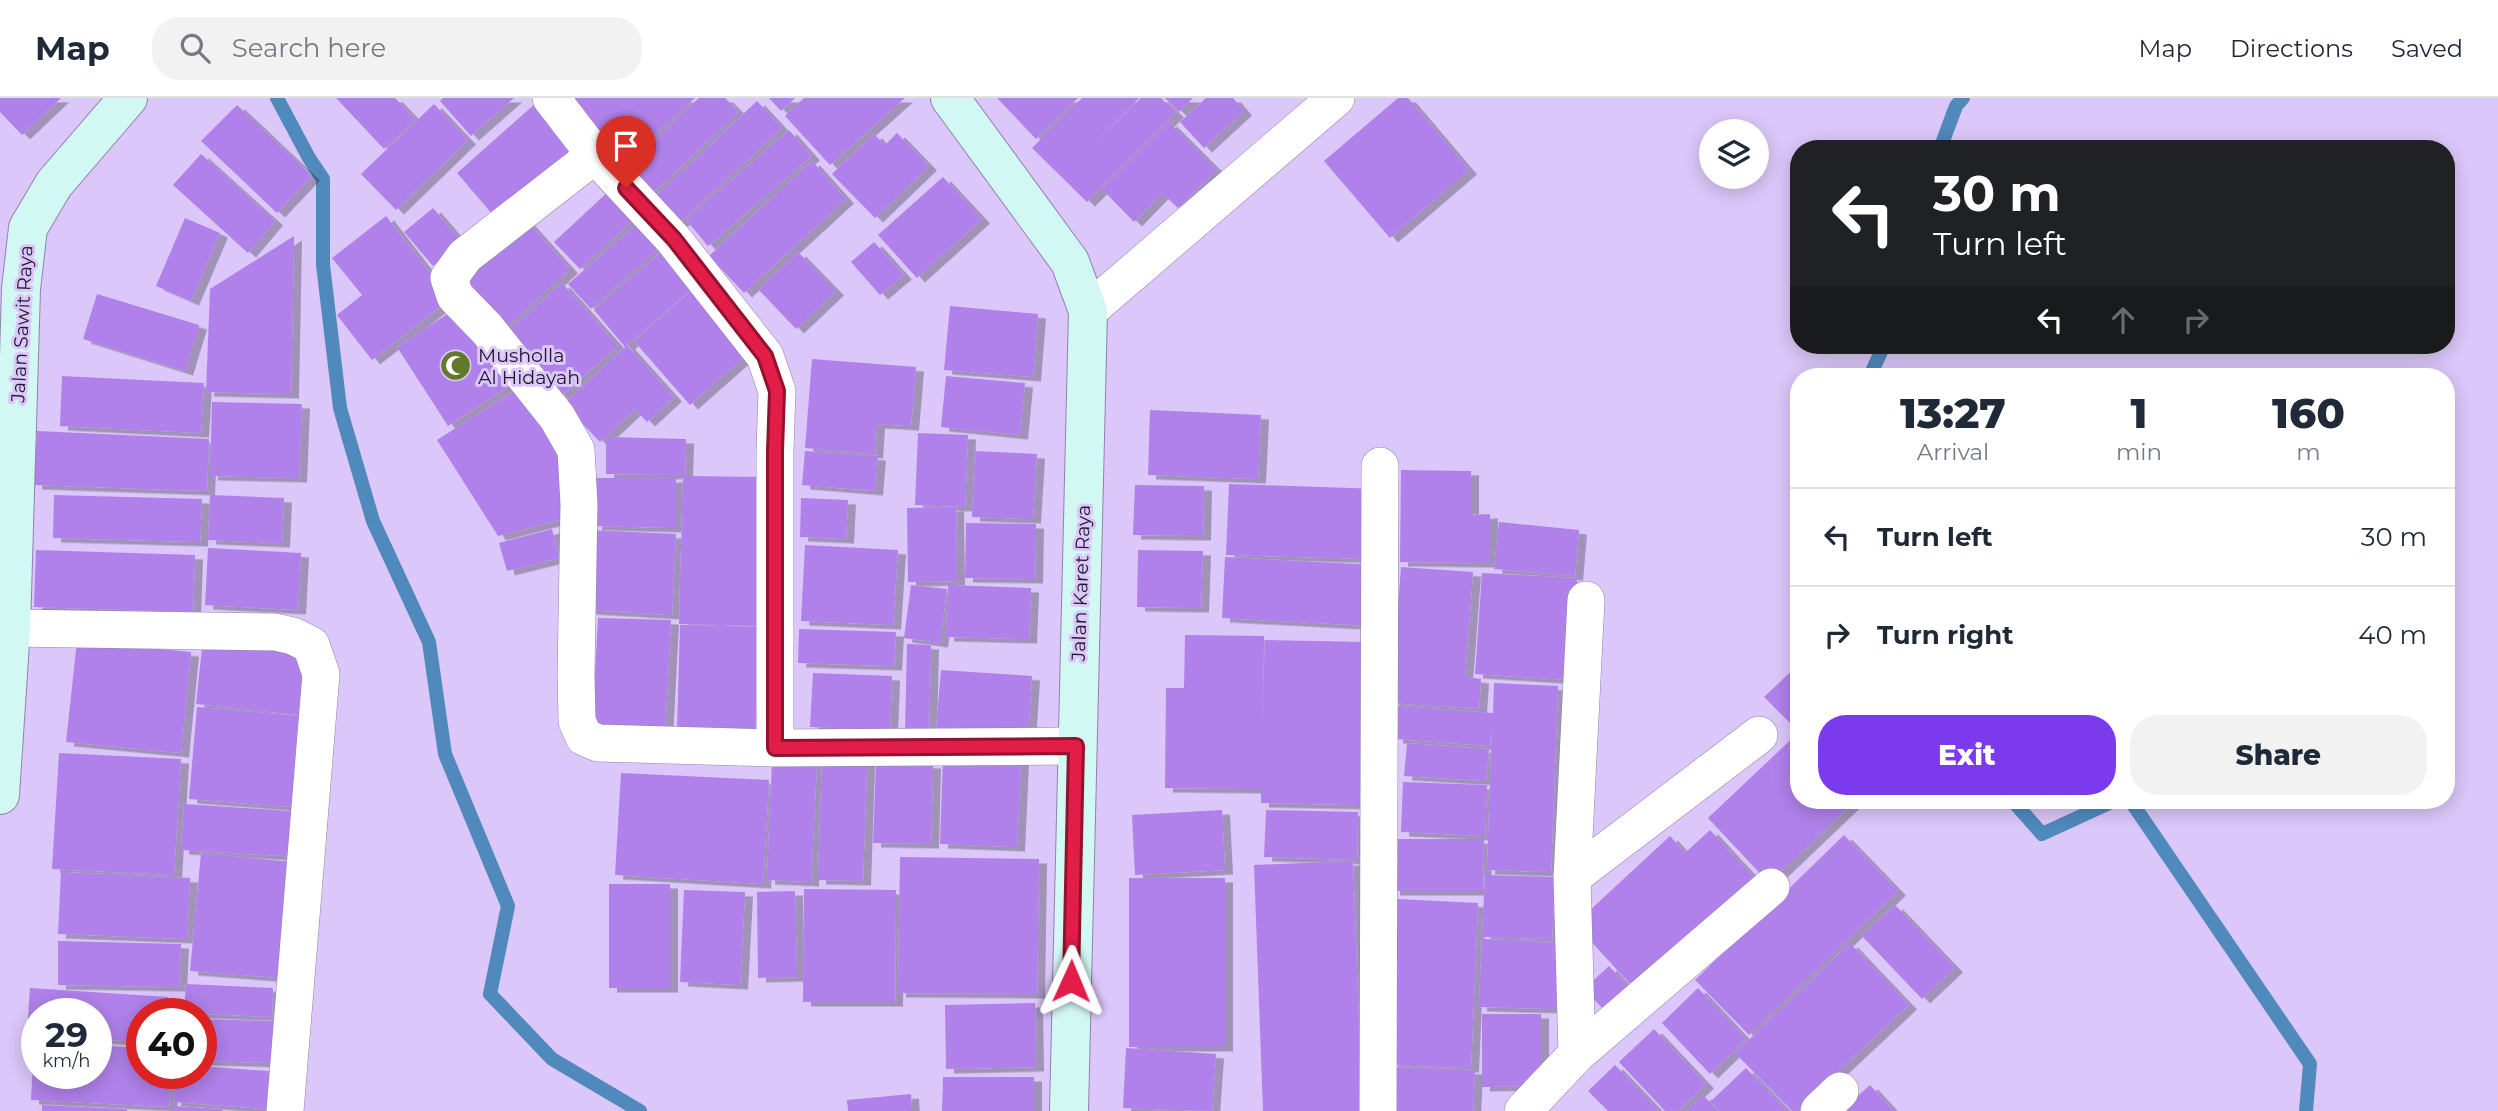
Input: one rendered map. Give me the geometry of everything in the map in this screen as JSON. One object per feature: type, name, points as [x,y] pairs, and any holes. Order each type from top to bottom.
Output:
[{"type":"street","name":"Jalan Sawit Raya","points":[[0,795],[11,628],[21,289],[28,228],[54,184],[128,98]]},
{"type":"street","points":[[551,98],[595,155],[674,239],[765,356],[777,391],[775,748]]},
{"type":"street","name":"Jalan Karet Raya","points":[[950,98],[1070,262],[1088,311],[1069,1111]]},
{"type":"street","points":[[1088,311],[1336,98]]},
{"type":"street","points":[[595,155],[465,256],[449,278],[455,296],[487,330],[557,417],[576,450],[579,504],[576,587],[577,721],[584,737],[598,743],[775,748],[1076,746]]},
{"type":"street","points":[[1378,1111],[1380,466]]},
{"type":"street","points":[[1577,1054],[1572,877],[1586,600]]},
{"type":"street","points":[[11,628],[275,632],[293,636],[311,645],[321,674],[285,1111]]},
{"type":"street","points":[[1572,877],[1759,735]]},
{"type":"street","points":[[1522,1111],[1577,1054],[1771,887]]},
{"type":"building","points":[[0,98],[61,98],[22,135],[0,112]]},
{"type":"building","points":[[336,98],[395,98],[415,119],[384,149]]},
{"type":"building","points":[[443,98],[514,98],[471,136],[440,101]]},
{"type":"building","points":[[568,98],[695,98],[626,161]]},
{"type":"building","points":[[699,98],[725,98],[739,112],[652,194],[626,167]]},
{"type":"building","points":[[769,98],[795,98],[781,111]]},
{"type":"building","points":[[804,98],[905,98],[830,165],[785,116]]},
{"type":"building","points":[[997,98],[1078,98],[1036,139]]},
{"type":"building","points":[[1082,98],[1139,98],[1086,152],[1141,98],[1161,98],[1176,113],[1087,202],[1032,148]]},
{"type":"building","points":[[1165,98],[1193,98],[1179,112]]},
{"type":"building","points":[[1206,98],[1233,98],[1244,111],[1204,148],[1180,122]]},
{"type":"building","points":[[1398,98],[1408,98],[1469,170],[1390,238],[1324,161]]},
{"type":"building","points":[[757,101],[782,128],[676,226],[652,200]]},
{"type":"building","points":[[536,103],[580,153],[500,223],[457,173]]},
{"type":"building","points":[[434,104],[468,140],[396,210],[361,174]]},
{"type":"building","points":[[237,105],[312,176],[277,213],[201,141]]},
{"type":"building","points":[[1169,122],[1217,170],[1178,208],[1162,193],[1134,222],[1102,189]]},
{"type":"building","points":[[789,130],[812,156],[708,246],[686,220]]},
{"type":"building","points":[[897,133],[929,166],[875,218],[832,174],[874,134],[885,145]]},
{"type":"building","points":[[201,154],[275,221],[248,253],[173,185]]},
{"type":"building","points":[[812,161],[846,199],[744,293],[709,256]]},
{"type":"building","points":[[943,177],[982,219],[917,278],[878,235]]},
{"type":"building","points":[[610,190],[635,218],[580,269],[554,242]]},
{"type":"building","points":[[433,208],[461,241],[433,266],[404,232]]},
{"type":"building","points":[[386,216],[450,299],[372,360],[337,315],[362,295],[332,258]]},
{"type":"building","points":[[185,218],[220,233],[191,301],[156,286]]},
{"type":"building","points":[[526,220],[570,269],[504,330],[460,282]]},
{"type":"building","points":[[637,224],[659,248],[591,309],[568,284]]},
{"type":"building","points":[[294,236],[291,394],[206,392],[210,289]]},
{"type":"building","points":[[874,242],[904,275],[880,295],[851,262]]},
{"type":"building","points":[[663,250],[694,287],[627,345],[674,397],[647,422],[635,409],[600,442],[564,404],[625,347],[594,310]]},
{"type":"building","points":[[798,252],[836,291],[796,329],[759,290]]},
{"type":"building","points":[[562,283],[618,346],[561,396],[505,334]]},
{"type":"building","points":[[696,287],[752,350],[690,405],[634,341]]},
{"type":"building","points":[[97,294],[199,325],[185,371],[83,339]]},
{"type":"building","name":"Musholla Al Hidayah","points":[[461,305],[512,384],[448,426],[397,347]]},
{"type":"building","points":[[950,306],[1038,314],[1033,377],[944,370]]},
{"type":"building","points":[[812,359],[916,367],[911,426],[877,424],[875,454],[805,448]]},
{"type":"building","points":[[62,376],[204,383],[201,433],[60,426]]},
{"type":"building","points":[[946,376],[1025,383],[1020,435],[941,427]]},
{"type":"building","points":[[524,385],[565,449],[574,516],[498,536],[437,440]]},
{"type":"building","points":[[212,402],[302,404],[299,478],[210,476]]},
{"type":"building","points":[[1150,410],[1261,415],[1258,479],[1148,475]]},
{"type":"building","points":[[37,431],[209,439],[207,491],[34,485]]},
{"type":"building","points":[[918,433],[968,435],[965,507],[915,505]]},
{"type":"building","points":[[606,437],[686,439],[685,475],[606,474]]},
{"type":"building","points":[[805,451],[878,456],[875,491],[802,485]]},
{"type":"building","points":[[975,451],[1037,454],[1033,519],[972,517]]},
{"type":"building","points":[[1401,470],[1471,471],[1471,515],[1490,514],[1490,563],[1400,562]]},
{"type":"building","points":[[683,476],[770,477],[766,626],[679,624]]},
{"type":"building","points":[[595,478],[676,478],[676,528],[594,526]]},
{"type":"building","points":[[1229,484],[1380,489],[1377,559],[1226,555]]},
{"type":"building","points":[[1135,485],[1204,486],[1203,536],[1133,535]]},
{"type":"building","points":[[54,495],[202,499],[200,542],[53,538]]},
{"type":"building","points":[[210,495],[284,498],[282,543],[208,540]]},
{"type":"building","points":[[801,498],[848,500],[846,539],[800,537]]},
{"type":"building","points":[[956,507],[957,581],[908,582],[907,508]]},
{"type":"building","points":[[1499,522],[1579,530],[1575,576],[1494,569]]},
{"type":"building","points":[[966,523],[1036,524],[1035,579],[965,578]]},
{"type":"building","points":[[552,529],[559,558],[507,571],[499,543]]},
{"type":"building","points":[[590,530],[676,534],[672,615],[586,610]]},
{"type":"building","points":[[805,545],[898,550],[893,625],[801,621]]},
{"type":"building","points":[[208,548],[301,553],[298,610],[205,605]]},
{"type":"building","points":[[36,550],[195,555],[193,612],[34,607]]},
{"type":"building","points":[[1138,550],[1203,551],[1201,608],[1137,607]]},
{"type":"building","points":[[1225,557],[1376,565],[1372,626],[1222,618]]},
{"type":"building","points":[[1401,567],[1473,572],[1465,677],[1481,679],[1479,709],[1391,703]]},
{"type":"building","points":[[1482,573],[1577,578],[1571,680],[1475,674]]},
{"type":"building","points":[[911,585],[947,589],[940,643],[904,638]]},
{"type":"building","points":[[948,585],[1031,588],[1029,639],[946,637]]},
{"type":"building","points":[[598,618],[671,620],[665,733],[592,730]]},
{"type":"building","points":[[680,625],[759,627],[755,732],[677,730]]},
{"type":"building","points":[[799,629],[896,632],[894,666],[798,663]]},
{"type":"building","points":[[1185,635],[1264,636],[1262,730],[1265,640],[1366,642],[1362,805],[1261,803],[1261,789],[1165,788],[1166,688],[1184,688]]},
{"type":"building","points":[[203,639],[307,650],[300,715],[196,704]]},
{"type":"building","points":[[77,641],[191,652],[181,753],[66,742]]},
{"type":"building","points":[[907,644],[931,645],[929,734],[905,734]]},
{"type":"building","points":[[941,670],[1032,676],[1028,736],[936,730]]},
{"type":"building","points":[[1790,672],[1790,723],[1764,697]]},
{"type":"building","points":[[813,673],[892,676],[890,730],[810,727]]},
{"type":"building","points":[[1494,683],[1558,686],[1551,872],[1487,870],[1492,725],[1490,746],[1395,739],[1398,706],[1493,713]]},
{"type":"building","points":[[197,707],[300,716],[292,807],[189,799]]},
{"type":"building","points":[[1790,741],[1790,809],[1847,809],[1769,883],[1708,818]]},
{"type":"building","points":[[1407,743],[1489,749],[1486,781],[1404,776]]},
{"type":"building","points":[[59,753],[181,759],[174,875],[52,869]]},
{"type":"building","points":[[943,756],[1021,759],[1017,847],[940,844]]},
{"type":"building","points":[[822,759],[867,761],[863,881],[818,880]]},
{"type":"building","points":[[772,760],[817,762],[811,882],[767,880]]},
{"type":"building","points":[[876,762],[933,764],[931,844],[873,843]]},
{"type":"building","points":[[621,773],[769,780],[763,884],[615,875]]},
{"type":"building","points":[[1403,782],[1487,785],[1485,836],[1401,832]]},
{"type":"building","points":[[184,804],[305,812],[301,857],[181,850]]},
{"type":"building","points":[[1222,810],[1225,870],[1135,875],[1132,815]]},
{"type":"building","points":[[1266,810],[1358,812],[1357,860],[1264,857]]},
{"type":"building","points":[[1710,830],[1762,886],[1642,997],[1575,924],[1670,836],[1685,853]]},
{"type":"building","points":[[1844,835],[1898,891],[1749,1035],[1695,980]]},
{"type":"building","points":[[1393,839],[1484,839],[1483,891],[1392,891]]},
{"type":"building","points":[[201,853],[292,862],[281,978],[190,971]]},
{"type":"building","points":[[900,857],[1039,859],[1037,994],[898,993]]},
{"type":"building","points":[[1353,861],[1362,1111],[1263,1111],[1254,865]]},
{"type":"building","points":[[61,872],[190,878],[187,939],[58,934]]},
{"type":"building","points":[[1485,875],[1555,877],[1552,939],[1482,937]]},
{"type":"building","points":[[1129,878],[1225,878],[1225,1047],[1129,1047]]},
{"type":"building","points":[[609,884],[670,884],[670,988],[609,988]]},
{"type":"building","points":[[804,889],[896,890],[895,1002],[803,1002]]},
{"type":"building","points":[[684,890],[745,892],[740,985],[680,982]]},
{"type":"building","points":[[795,891],[797,977],[758,978],[757,892]]},
{"type":"building","points":[[1397,899],[1478,903],[1471,1068],[1390,1065]]},
{"type":"building","points":[[1895,905],[1955,968],[1922,999],[1862,936]]},
{"type":"building","points":[[1482,939],[1558,942],[1556,1009],[1479,1007]]},
{"type":"building","points":[[58,941],[181,944],[179,987],[58,985]]},
{"type":"building","points":[[1850,943],[1909,1005],[1796,1111],[1792,1111],[1735,1053]]},
{"type":"building","points":[[1609,966],[1636,996],[1612,1018],[1584,989]]},
{"type":"building","points":[[186,984],[273,988],[272,1017],[217,1014],[217,998],[185,998]]},
{"type":"building","points":[[30,988],[168,997],[126,998],[126,1041],[112,1040],[112,998],[29,998]]},
{"type":"building","points":[[1698,988],[1746,1039],[1710,1074],[1662,1023]]},
{"type":"building","points":[[1035,1003],[1036,1067],[946,1069],[945,1005]]},
{"type":"building","points":[[1482,1014],[1541,1014],[1541,1086],[1482,1087]]},
{"type":"building","points":[[217,1019],[274,1021],[272,1063],[217,1061]]},
{"type":"building","points":[[1654,1029],[1706,1084],[1678,1111],[1665,1111],[1619,1062]]},
{"type":"building","points":[[112,1046],[126,1047],[126,1089],[170,1089],[169,1107],[31,1100],[32,1089],[112,1089]]},
{"type":"building","points":[[1126,1048],[1216,1054],[1212,1111],[1123,1108]]},
{"type":"building","points":[[1615,1065],[1659,1111],[1608,1111],[1588,1091]]},
{"type":"building","points":[[217,1067],[281,1072],[278,1110],[173,1102],[174,1089],[217,1089]]},
{"type":"building","points":[[1386,1067],[1475,1070],[1473,1111],[1384,1111]]},
{"type":"building","points":[[1746,1068],[1787,1111],[1720,1111],[1711,1101]]},
{"type":"building","points":[[943,1077],[1034,1077],[1034,1111],[942,1111]]},
{"type":"building","points":[[1870,1085],[1894,1111],[1841,1111]]},
{"type":"building","points":[[911,1094],[912,1111],[848,1111],[847,1100]]},
{"type":"building","points":[[1703,1095],[1718,1111],[1686,1111]]},
{"type":"building","points":[[42,1105],[127,1109],[127,1111],[42,1111]]},
{"type":"building","points":[[173,1106],[222,1109],[222,1111],[173,1111]]},
{"type":"waterway","points":[[277,98],[323,179],[323,265],[340,408],[373,521],[429,642],[445,754],[508,906],[490,994],[552,1059],[640,1111]]},
{"type":"waterway","points":[[1943,140],[1956,106],[1963,98]]},
{"type":"waterway","points":[[1874,368],[1880,354]]},
{"type":"waterway","points":[[2020,809],[2042,834],[2096,809]]},
{"type":"waterway","points":[[2136,809],[2310,1064],[2306,1111]]},
{"type":"place","name":"Musholla Al Hidayah","points":[[455,366]]},
{"type":"route","points":[[626,188],[674,239],[765,356],[777,391],[775,748],[1076,746],[1071,981]]}]
